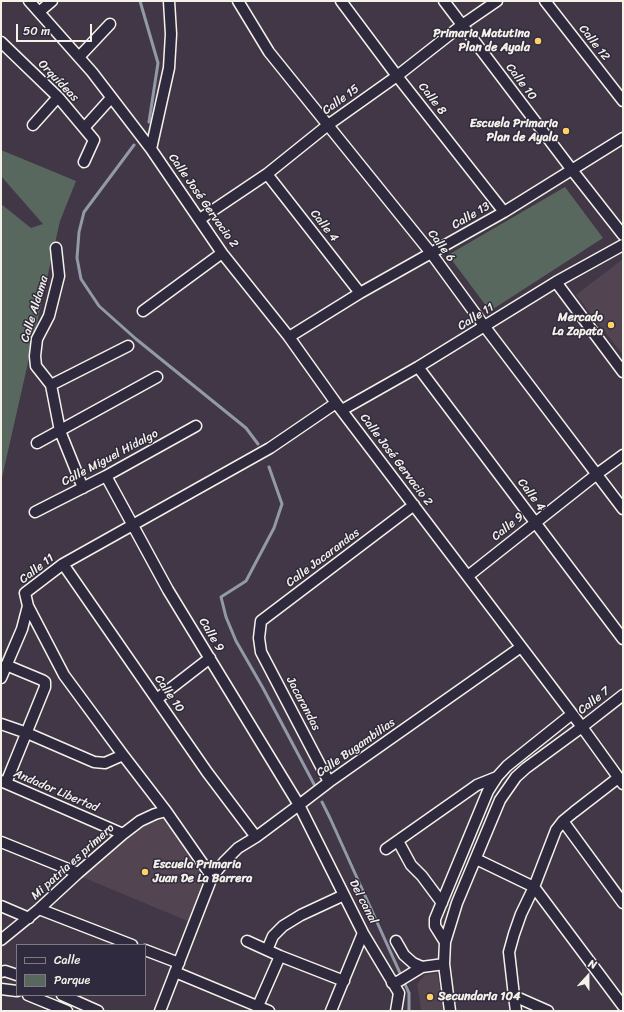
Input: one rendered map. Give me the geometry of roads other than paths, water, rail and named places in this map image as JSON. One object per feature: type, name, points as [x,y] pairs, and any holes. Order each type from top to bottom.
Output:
[{"type":"street","name":"Calle José Gervacio 2","points":[[29,1],[92,72],[151,149],[222,253],[289,337],[339,406],[582,727],[621,781]]},
{"type":"street","points":[[39,12],[52,1]]},
{"type":"street","points":[[151,149],[169,68],[171,34],[169,1]]},
{"type":"street","name":"Calle 6","points":[[238,1],[268,52],[431,253],[623,509]]},
{"type":"street","name":"Calle 8","points":[[341,1],[397,76],[504,212]]},
{"type":"street","name":"Calle 10","points":[[444,1],[623,235]]},
{"type":"street","name":"Calle 15","points":[[200,219],[267,174],[328,125],[397,76],[462,25],[497,1]]},
{"type":"street","name":"Calle 12","points":[[545,1],[623,101]]},
{"type":"street","points":[[78,57],[110,24]]},
{"type":"street","name":"Orquídeas","points":[[1,42],[58,97],[94,140],[84,162]]},
{"type":"street","points":[[33,125],[58,97]]},
{"type":"street","points":[[84,128],[111,98]]},
{"type":"street","name":"Calle 13","points":[[289,337],[360,293],[504,212],[623,138]]},
{"type":"street","name":"Calle 4","points":[[267,174],[360,293]]},
{"type":"street","name":"Calle 11","points":[[28,606],[24,593],[63,564],[270,448],[339,406],[418,367],[556,282],[623,245]]},
{"type":"street","name":"Calle Aldama","points":[[56,248],[59,276],[49,316],[37,339],[35,356],[36,366],[51,385],[60,431],[83,488]]},
{"type":"street","points":[[143,311],[222,253]]},
{"type":"street","points":[[556,282],[623,372]]},
{"type":"street","points":[[51,385],[128,346]]},
{"type":"street","name":"Calle 4","points":[[418,367],[623,639]]},
{"type":"street","points":[[36,443],[157,378]]},
{"type":"street","name":"Calle Miguel Hidalgo","points":[[36,512],[106,476],[196,426]]},
{"type":"street","name":"Calle 9","points":[[468,576],[535,522],[623,455]]},
{"type":"street","name":"Calle 9","points":[[106,476],[168,590],[299,806]]},
{"type":"street","name":"Calle Jacarandas","points":[[258,638],[262,621],[414,505]]},
{"type":"street","name":"Calle 10","points":[[63,564],[207,772],[256,837]]},
{"type":"street","points":[[1,678],[22,628],[28,606]]},
{"type":"street","points":[[28,606],[64,675],[166,811],[212,877]]},
{"type":"street","name":"Jacarandas","points":[[258,638],[261,652],[329,782]]},
{"type":"street","name":"Calle Bugambilias","points":[[160,1011],[212,877],[224,862],[238,848],[299,806],[329,782],[521,647]]},
{"type":"street","points":[[157,699],[210,658]]},
{"type":"street","points":[[4,782],[27,733],[45,687],[45,682],[42,680],[6,665]]},
{"type":"street","name":"Calle 7","points":[[450,1011],[444,964],[445,942],[457,903],[500,800],[516,777],[526,768],[623,695]]},
{"type":"street","points":[[445,942],[436,926],[435,919],[488,791],[497,777],[507,766],[572,714]]},
{"type":"street","points":[[1,724],[27,733],[94,762],[105,763],[123,755]]},
{"type":"street","points":[[386,849],[477,785],[497,777]]},
{"type":"street","points":[[516,1011],[510,952],[521,914],[534,887],[556,830],[562,821],[621,781]]},
{"type":"street","name":"Andador Libertad","points":[[4,782],[123,834]]},
{"type":"street","name":"Del canal","points":[[299,806],[363,933],[396,982],[399,993],[396,1011]]},
{"type":"street","name":"Mi patria es primero","points":[[1,940],[40,909],[78,873],[123,834],[140,821],[166,811]]},
{"type":"street","points":[[562,821],[623,903]]},
{"type":"street","points":[[398,840],[411,865],[422,876],[442,902]]},
{"type":"street","points":[[1,842],[78,873]]},
{"type":"street","points":[[476,859],[534,887],[623,1006]]},
{"type":"street","points":[[267,950],[273,936],[283,926],[301,915],[344,895]]},
{"type":"street","points":[[1,906],[29,918]]},
{"type":"street","points":[[40,909],[129,944]]},
{"type":"street","points":[[331,1011],[363,933]]},
{"type":"street","points":[[247,941],[280,956],[344,981]]},
{"type":"street","points":[[396,941],[404,955],[413,963],[422,967]]},
{"type":"street","points":[[146,951],[177,968],[269,1011]]},
{"type":"street","points":[[258,1006],[280,956]]},
{"type":"street","points":[[396,982],[422,967],[444,964]]},
{"type":"street","points":[[1,972],[5,971],[16,975]]},
{"type":"street","points":[[1,989],[16,991]]},
{"type":"street","points":[[30,996],[67,1011]]},
{"type":"street","points":[[64,996],[98,1011]]},
{"type":"street","points":[[514,996],[548,1011]]},
{"type":"waterway","points":[[140,1],[158,63],[149,122]]},
{"type":"waterway","points":[[134,145],[84,212],[79,232],[77,258],[81,279],[99,306],[136,339],[246,428],[258,444]]},
{"type":"waterway","points":[[269,467],[282,504],[274,528],[246,581],[221,597],[226,617],[236,641],[263,688],[315,786]]},
{"type":"waterway","points":[[322,802],[409,993],[409,1011]]},
{"type":"place","name":"Primaria Matutina Plan de Ayala","points":[[538,41]]},
{"type":"place","name":"Escuela Primaria Plan de Ayala","points":[[566,131]]},
{"type":"place","name":"Mercado La Zapata","points":[[611,325]]},
{"type":"place","name":"Escuela Primaria Juan De La Barrera","points":[[145,872]]},
{"type":"place","name":"Secundaria 104","points":[[430,997]]}]
